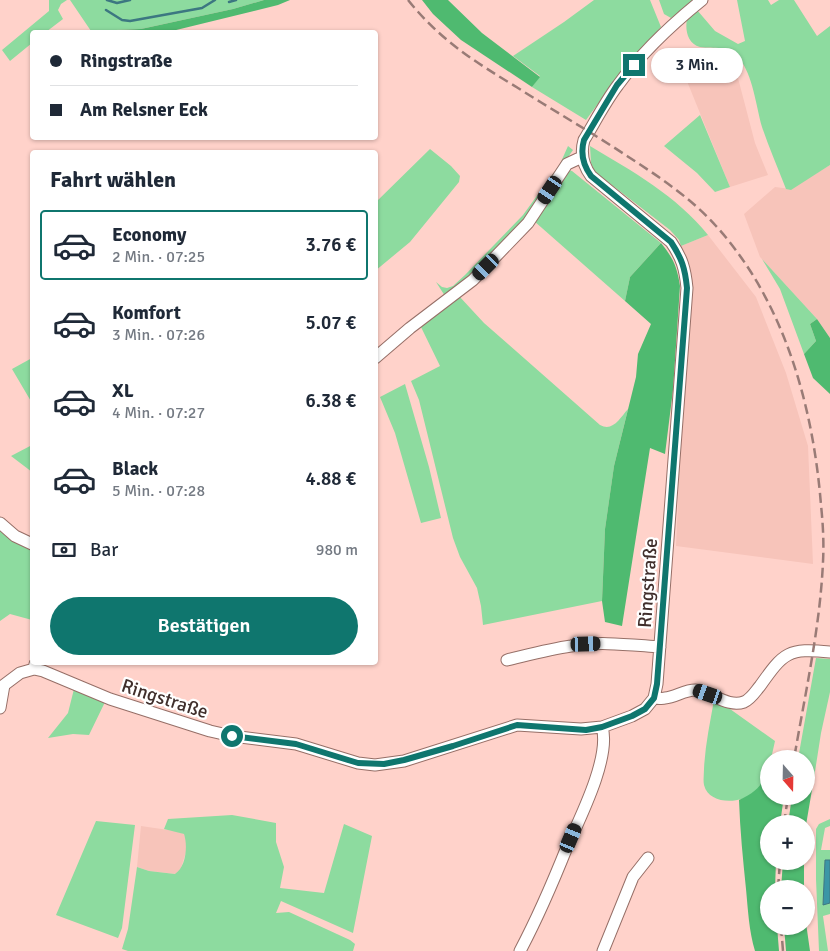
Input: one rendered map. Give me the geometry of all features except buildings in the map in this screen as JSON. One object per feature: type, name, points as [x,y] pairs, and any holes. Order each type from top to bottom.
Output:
[{"type":"street","points":[[378,355],[410,328],[473,280],[528,223],[567,164],[582,157],[581,148],[584,140],[617,85],[666,30],[702,0]]},
{"type":"street","name":"Ringstraße","points":[[2,685],[35,666],[110,699],[210,731],[232,736],[296,744],[366,764],[384,764],[404,760],[517,725],[586,730],[602,727],[640,712],[649,705],[654,698],[657,684],[687,288],[685,270],[679,254],[671,242],[591,176],[585,167],[582,157]]},
{"type":"street","points":[[0,522],[15,536],[30,543]]},
{"type":"street","points":[[507,660],[586,644],[660,647]]},
{"type":"street","points":[[654,698],[665,699],[680,693],[696,690],[735,703],[742,703],[753,696],[772,668],[787,656],[802,650],[830,652]]},
{"type":"street","points":[[0,708],[2,685]]},
{"type":"street","points":[[520,951],[542,906],[593,786],[603,745],[604,734],[602,727]]},
{"type":"street","points":[[603,951],[633,877],[648,858]]},
{"type":"shaded area","points":[[721,57],[730,65],[738,78],[755,143],[768,175],[730,187],[680,64],[697,59]]},
{"type":"shaded area","points":[[830,165],[830,338],[817,319],[760,257],[744,214],[775,187],[791,189]]},
{"type":"shaded area","points":[[708,235],[756,297],[786,373],[808,446],[813,564],[676,546],[682,410],[692,280],[681,246]]},
{"type":"shaded area","points":[[141,826],[184,834],[186,852],[180,871],[176,874],[149,871],[137,867]]},
{"type":"green space","points":[[49,0],[67,0],[61,4],[58,10],[63,19],[49,30],[30,30],[30,45],[10,61],[2,50],[49,11]]},
{"type":"green space","points":[[70,0],[264,0],[233,9],[141,29],[90,30]]},
{"type":"green space","points":[[264,0],[290,0],[278,5],[176,30],[118,30],[141,29],[233,9]]},
{"type":"green space","points":[[422,0],[448,0],[482,33],[540,77],[532,87],[461,40],[433,14]]},
{"type":"green space","points":[[594,0],[650,0],[661,27],[614,82],[586,120],[532,87],[540,76],[513,56]]},
{"type":"green space","points":[[659,0],[695,0],[671,18],[664,14]]},
{"type":"green space","points":[[737,0],[768,0],[771,5],[779,0],[794,0],[817,36],[830,26],[830,165],[791,190],[786,189],[768,143],[751,82],[744,65],[731,51],[721,48],[700,47],[692,43],[688,36],[687,19],[697,10],[715,31],[738,44],[745,41]]},
{"type":"green space","points":[[700,115],[730,187],[715,192],[697,173],[664,146]]},
{"type":"green space","points":[[568,146],[573,150],[526,218],[468,279],[445,296],[436,282],[442,287],[447,288],[453,286],[465,275],[523,215],[560,164]]},
{"type":"green space","points":[[590,146],[668,196],[696,221],[708,235],[681,246],[679,240],[670,230],[595,172],[591,163]]},
{"type":"green space","points":[[430,149],[460,176],[459,182],[410,242],[378,269],[378,200]]},
{"type":"green space","points":[[568,170],[572,171],[661,243],[630,277],[625,301],[534,221]]},
{"type":"green space","points":[[661,243],[674,263],[680,286],[673,390],[665,454],[650,448],[622,626],[605,622],[602,601],[605,529],[614,466],[636,377],[638,354],[651,324],[625,301],[630,277]]},
{"type":"green space","points":[[762,259],[817,319],[810,324],[816,341],[804,354],[780,289]]},
{"type":"green space","points":[[459,296],[484,323],[600,425],[609,427],[619,420],[628,409],[614,466],[605,529],[602,601],[483,625],[477,588],[460,557],[453,538],[419,400],[411,381],[440,366],[420,325]]},
{"type":"green space","points":[[817,319],[830,338],[830,394],[813,378],[804,354],[816,341],[810,324]]},
{"type":"green space","points":[[30,359],[30,400],[12,369]]},
{"type":"green space","points":[[405,384],[429,467],[441,518],[421,523],[395,433],[380,397]]},
{"type":"green space","points":[[30,446],[30,470],[11,456]]},
{"type":"green space","points":[[0,526],[30,547],[30,619],[10,614],[0,621]]},
{"type":"green space","points":[[816,658],[830,659],[830,692],[815,772],[815,750],[800,750]]},
{"type":"green space","points":[[74,689],[105,702],[89,735],[73,734],[48,738],[68,713]]},
{"type":"green space","points":[[714,700],[723,704],[775,741],[773,750],[760,750],[760,787],[758,790],[748,797],[733,801],[718,799],[707,792],[704,785],[704,777],[708,734]]},
{"type":"green space","points":[[760,784],[760,805],[783,805],[781,815],[760,815],[760,870],[776,870],[775,880],[760,880],[760,935],[778,935],[779,951],[755,951],[748,913],[739,800]]},
{"type":"green space","points":[[791,805],[809,805],[808,815],[789,815]]},
{"type":"green space","points":[[232,815],[276,823],[276,842],[284,867],[280,888],[324,893],[344,824],[372,836],[353,933],[281,901],[276,913],[289,912],[350,940],[355,944],[353,951],[128,951],[122,949],[128,929],[137,867],[149,871],[175,874],[179,871],[184,861],[186,844],[184,834],[164,829],[168,819]]},
{"type":"green space","points":[[830,819],[830,826],[825,828],[821,850],[830,850],[830,860],[825,860],[823,904],[830,903],[830,914],[823,916],[828,951],[819,951],[816,829],[819,824]]},
{"type":"green space","points":[[96,821],[135,825],[122,928],[118,938],[56,915]]},
{"type":"green space","points":[[782,870],[804,870],[804,880],[782,880]]},
{"type":"green space","points":[[785,935],[808,935],[810,951],[786,951]]},
{"type":"water","points":[[825,860],[830,860],[830,903],[823,905]]},
{"type":"waterway","points":[[107,0],[117,3],[130,0]]},
{"type":"waterway","points":[[106,10],[122,20],[130,21],[202,8],[215,0]]},
{"type":"waterway","points":[[229,2],[236,0]]},
{"type":"railway","points":[[408,0],[446,39],[473,59],[613,147],[685,197],[716,226],[740,255],[760,287],[777,321],[791,356],[802,393],[817,467],[822,519],[823,555],[819,611],[796,750]]},
{"type":"railway","points":[[785,815],[787,805]]},
{"type":"railway","points":[[779,870],[779,880]]},
{"type":"railway","points":[[782,935],[783,951]]},
{"type":"route","points":[[232,736],[296,744],[358,763],[375,765],[404,760],[517,725],[595,729],[640,712],[654,698],[657,684],[687,288],[685,270],[679,254],[671,242],[591,176],[585,167],[581,148],[617,85],[634,65]]}]
